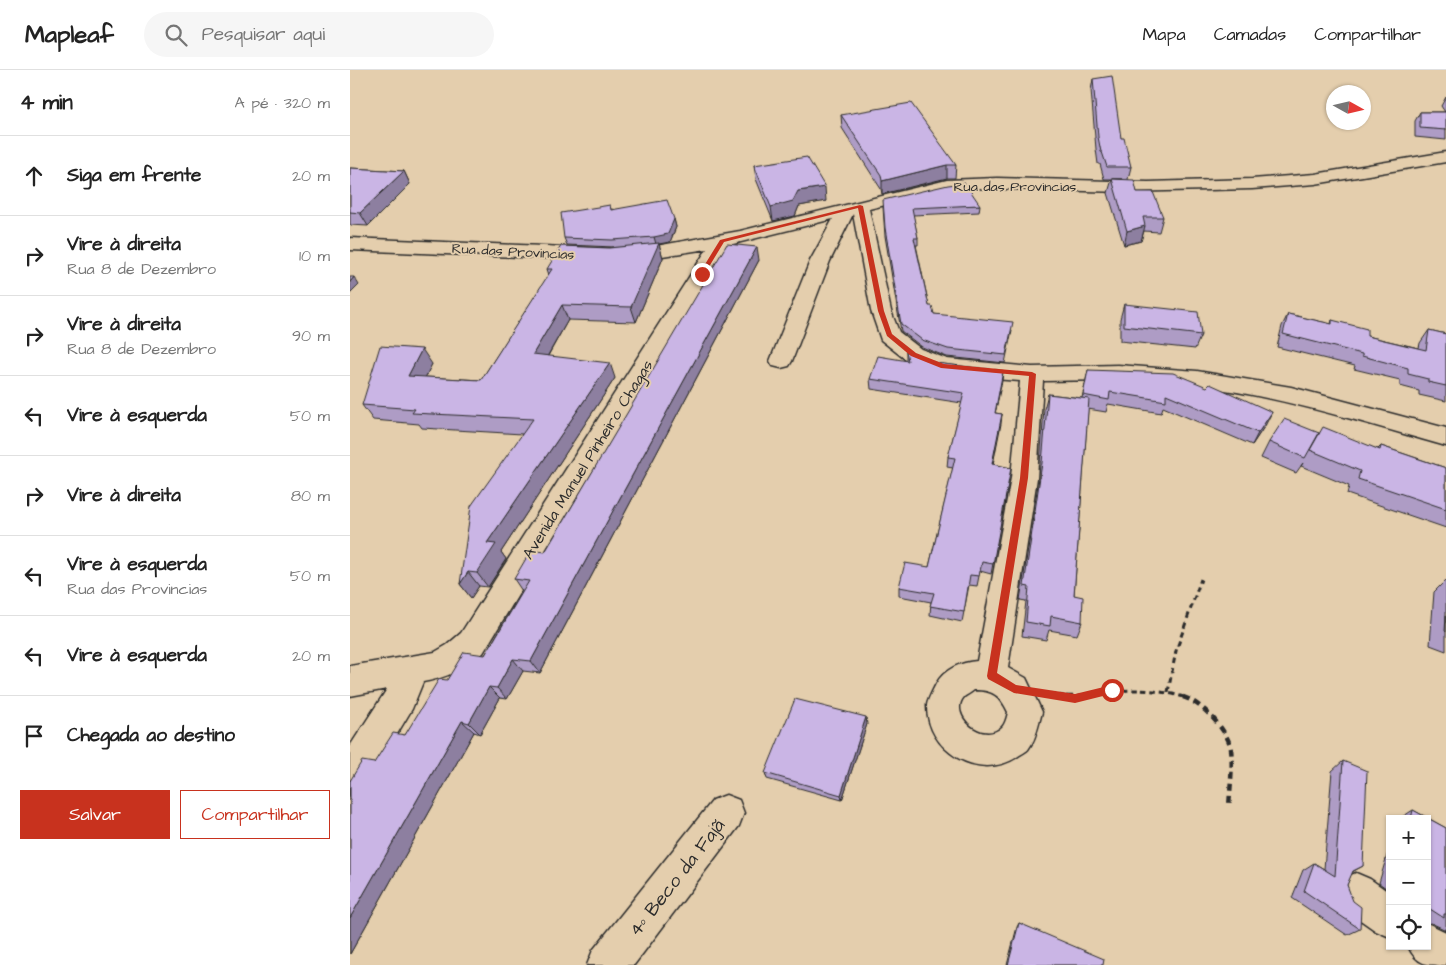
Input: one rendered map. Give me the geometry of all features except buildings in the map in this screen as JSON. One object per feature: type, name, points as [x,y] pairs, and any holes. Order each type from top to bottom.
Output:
[{"type":"street","name":"Rua das Provincias","points":[[350,244],[614,255],[645,254],[722,241],[926,189],[960,184],[1148,187],[1280,182],[1316,179],[1419,160],[1446,158]]},
{"type":"street","points":[[781,361],[820,261],[853,208]]},
{"type":"street","points":[[853,208],[889,335],[913,354],[943,366],[1032,374],[1118,372],[1206,379],[1291,395],[1446,437]]},
{"type":"street","name":"Avenida Manuel Pinheiro Chagas","points":[[350,682],[426,668],[458,655],[472,643],[722,241]]},
{"type":"street","points":[[1003,682],[1024,478],[1032,374]]},
{"type":"street","points":[[350,778],[400,698],[426,668]]},
{"type":"street","name":"4º Beco da Fajã","points":[[608,965],[726,813]]},
{"type":"street","points":[[1356,893],[1386,914]]},
{"type":"street","points":[[1431,946],[1446,956]]},
{"type":"path","points":[[1168,692],[1176,651],[1201,579]]},
{"type":"path","points":[[1003,682],[1075,698],[1112,690],[1168,692],[1188,698],[1207,711],[1224,732],[1231,748],[1229,807]]},
{"type":"route","points":[[702,274],[722,241],[860,206],[881,311],[889,335],[913,354],[943,366],[981,371],[1032,374],[1024,478],[992,676],[1014,689],[1075,698],[1112,690]]}]
